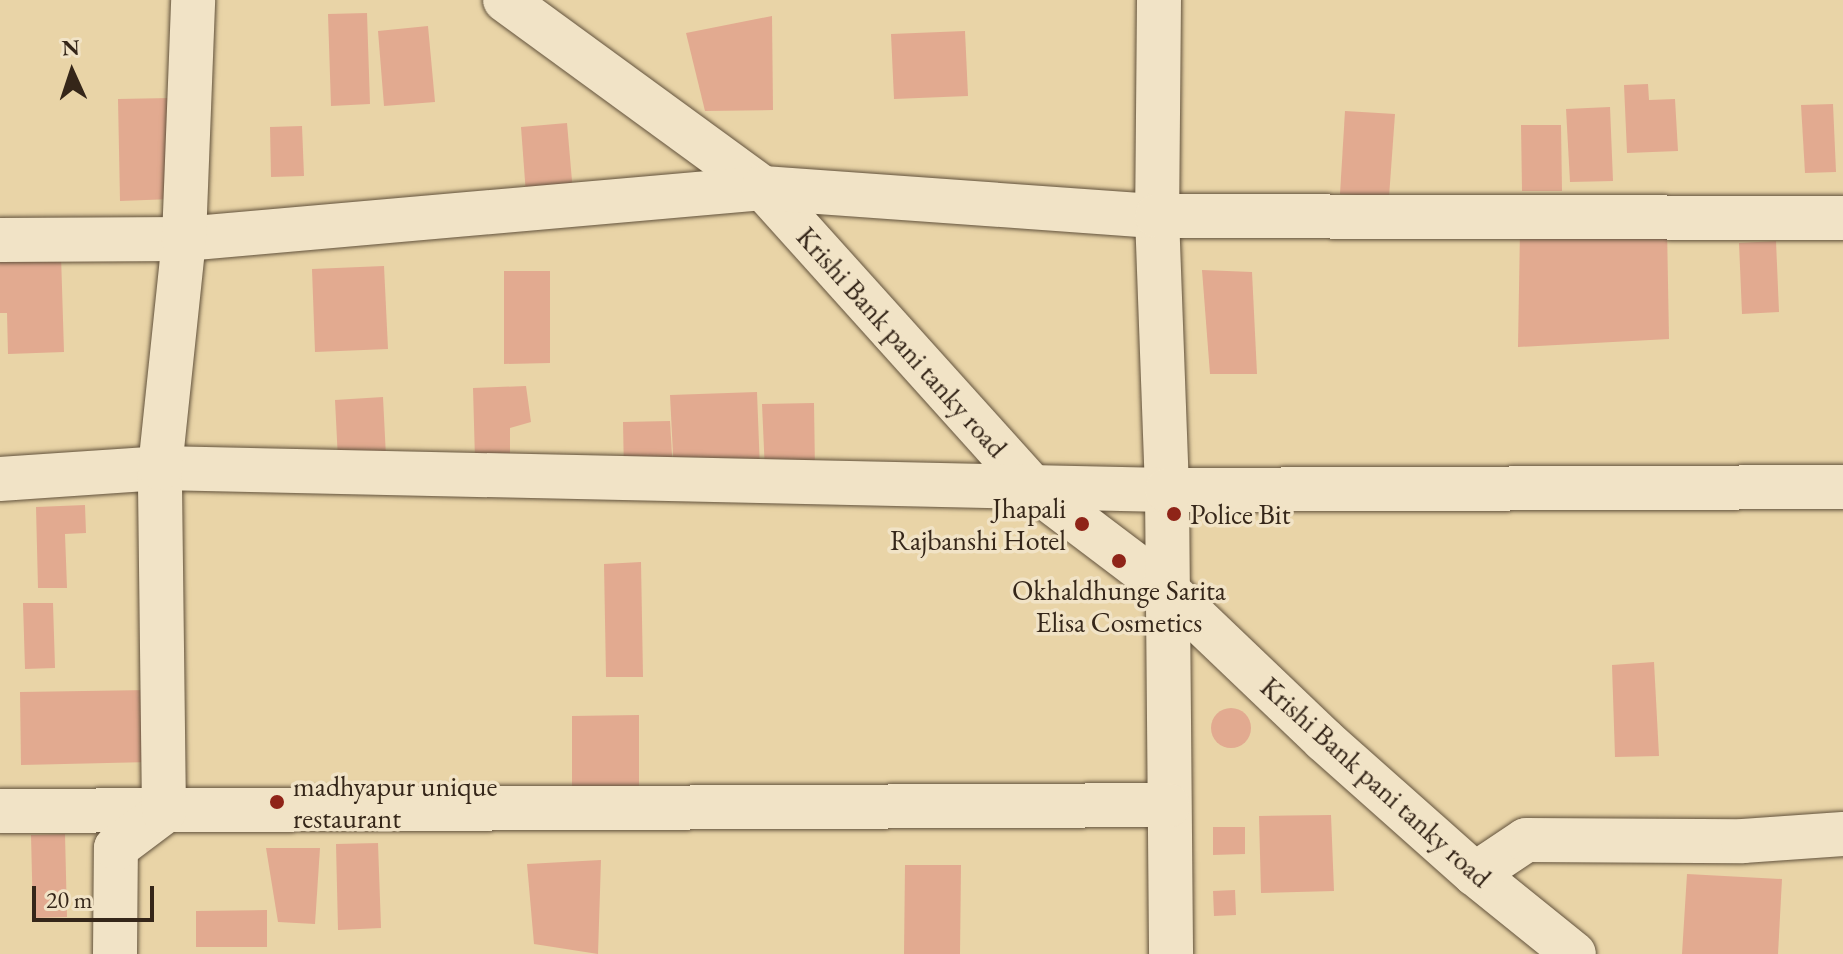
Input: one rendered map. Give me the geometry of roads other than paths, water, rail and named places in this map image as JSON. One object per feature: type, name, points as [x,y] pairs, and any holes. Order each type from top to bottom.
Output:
[{"type":"street","points":[[164,812],[160,468],[184,239],[193,0]]},
{"type":"street","name":"Krishi Bank pani tanky road","points":[[505,0],[763,188],[1032,487],[1164,587],[1475,874],[1574,954]]},
{"type":"street","points":[[1159,0],[1157,216],[1167,490],[1164,587],[1171,954]]},
{"type":"street","points":[[0,240],[184,239],[763,188],[1157,216],[1843,218]]},
{"type":"street","points":[[0,479],[160,468],[1167,490],[1843,487]]},
{"type":"street","points":[[0,811],[1168,805]]},
{"type":"street","points":[[115,954],[116,848],[164,812]]},
{"type":"street","points":[[1475,874],[1526,840],[1743,841],[1843,834]]},
{"type":"place","name":"Police Bit","points":[[1174,514]]},
{"type":"place","name":"Jhapali Rajbanshi Hotel","points":[[1082,524]]},
{"type":"place","name":"Okhaldhunge Sarita Elisa Cosmetics","points":[[1119,561]]},
{"type":"place","name":"madhyapur unique restaurant","points":[[277,802]]}]
